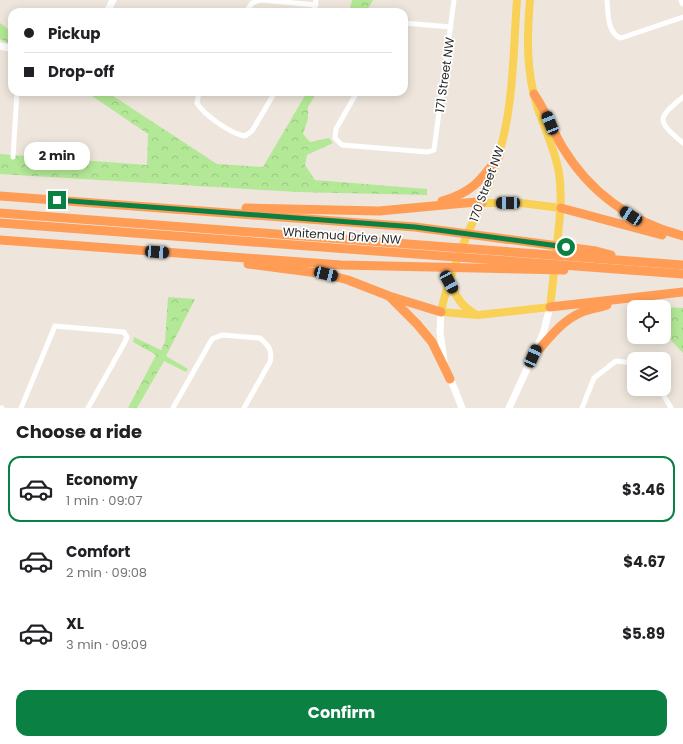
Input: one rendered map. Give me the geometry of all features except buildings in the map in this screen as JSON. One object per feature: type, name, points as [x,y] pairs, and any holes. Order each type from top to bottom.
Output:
[{"type":"highway","points":[[534,94],[544,107],[563,149],[594,189],[631,216],[657,228],[683,236]]},
{"type":"highway","points":[[417,207],[448,199],[470,190],[483,179],[499,156]]},
{"type":"highway","points":[[0,193],[72,201]]},
{"type":"highway","points":[[0,196],[208,210],[440,230],[596,251],[635,261]]},
{"type":"highway","points":[[208,210],[244,208],[379,211],[476,202],[480,207]]},
{"type":"highway","points":[[560,208],[683,240]]},
{"type":"highway","name":"Whitemud Drive NW","points":[[0,213],[683,265]]},
{"type":"highway","name":"Whitemud Drive NW","points":[[0,223],[683,274]]},
{"type":"highway","points":[[0,242],[188,255],[407,267],[576,271],[615,269]]},
{"type":"highway","points":[[188,255],[326,274],[348,280],[389,296],[441,312]]},
{"type":"highway","points":[[550,307],[683,292]]},
{"type":"highway","points":[[389,296],[417,324],[432,342],[450,379]]},
{"type":"highway","points":[[533,356],[555,330],[567,321],[580,313],[621,299]]},
{"type":"main road","name":"170 Street NW","points":[[462,408],[450,379],[441,348],[441,312],[449,282],[480,207],[499,156],[504,136],[510,96],[517,0]]},
{"type":"main road","points":[[509,408],[543,334],[550,307],[560,208],[560,178],[556,161],[534,94],[528,62],[527,38],[530,0]]},
{"type":"main road","points":[[480,207],[521,203],[560,208]]},
{"type":"main road","points":[[449,282],[458,301],[463,307],[478,315]]},
{"type":"main road","points":[[441,312],[478,315],[550,307]]},
{"type":"street","points":[[249,8],[252,3],[260,0],[316,2]]},
{"type":"street","name":"171 Street NW","points":[[355,96],[336,130],[335,138],[342,145],[428,152],[434,150],[454,0]]},
{"type":"street","points":[[606,0],[612,31],[618,37],[626,37],[683,17]]},
{"type":"street","points":[[408,23],[451,27]]},
{"type":"street","points":[[12,157],[17,96]]},
{"type":"street","points":[[198,96],[197,103],[201,110],[237,135],[245,136],[252,131],[272,96]]},
{"type":"street","points":[[683,97],[667,110],[663,117],[665,127],[683,143]]},
{"type":"street","points":[[21,408],[55,326],[121,331],[126,333],[125,342],[88,408]]},
{"type":"street","points":[[173,408],[212,339],[222,335],[260,338],[271,349],[272,356],[270,362],[244,408]]},
{"type":"street","points":[[582,408],[594,378],[616,362],[627,363]]},
{"type":"street","points":[[664,396],[671,408]]},
{"type":"green space","points":[[352,0],[373,0],[368,8],[350,8]]},
{"type":"green space","points":[[0,23],[8,29],[8,43],[0,39]]},
{"type":"green space","points":[[92,96],[113,96],[217,164],[263,167],[305,96],[315,96],[308,107],[308,119],[303,134],[310,142],[329,138],[333,143],[307,155],[305,165],[315,180],[427,189],[427,195],[297,192],[0,174],[0,154],[147,165],[148,134]]},
{"type":"green space","points":[[168,297],[195,299],[166,356],[188,369],[186,372],[164,361],[137,408],[128,408],[156,355],[133,342],[134,337],[161,350],[165,342]]},
{"type":"green space","points":[[671,307],[683,308],[683,353],[671,340]]},
{"type":"route","points":[[57,200],[208,210],[415,227],[566,247]]}]
